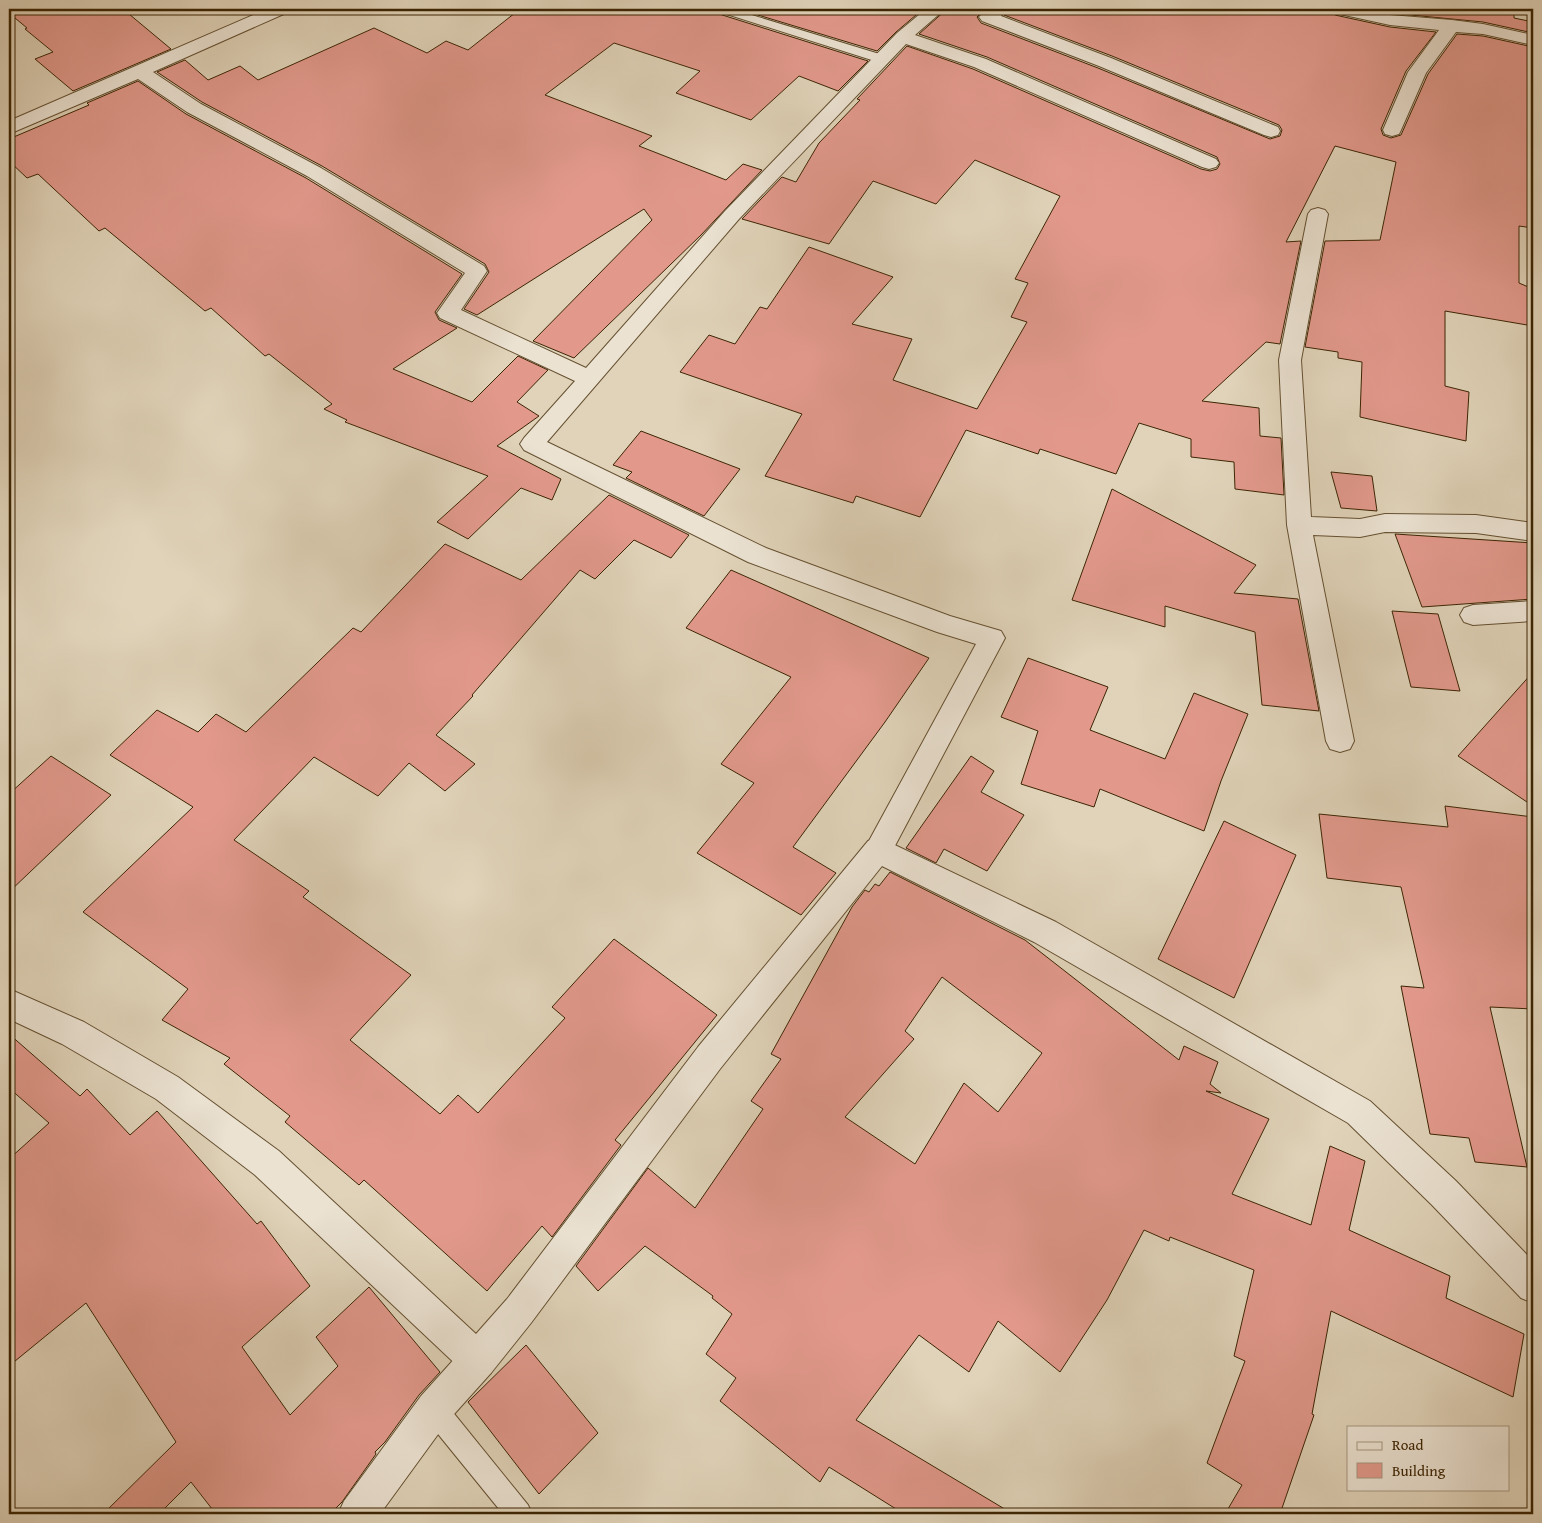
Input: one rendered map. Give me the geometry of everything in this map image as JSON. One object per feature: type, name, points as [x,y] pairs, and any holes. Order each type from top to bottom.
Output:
[{"type":"street","points":[[9,128],[280,9]]},
{"type":"street","points":[[989,9],[996,11],[988,17],[1105,62],[1271,132]]},
{"type":"street","points":[[1341,9],[1390,20],[1430,16],[1452,25],[1484,29],[1533,40]]},
{"type":"street","points":[[357,1514],[434,1409],[519,1311],[709,1058],[878,850],[992,638],[946,626],[756,555],[532,444],[732,215],[903,36],[931,10]]},
{"type":"street","points":[[1392,130],[1416,72],[1452,25]]},
{"type":"street","points":[[903,36],[980,63],[1209,163]]},
{"type":"street","points":[[139,71],[194,108],[314,172],[477,271],[448,313],[588,378]]},
{"type":"street","points":[[1318,214],[1290,360],[1299,525],[1340,741]]},
{"type":"street","points":[[1299,525],[1360,528],[1385,523],[1476,524],[1533,532]]},
{"type":"street","points":[[1473,615],[1533,611]]},
{"type":"street","points":[[878,850],[1045,932],[1359,1112],[1444,1193],[1533,1286]]},
{"type":"street","points":[[9,1004],[73,1033],[168,1088],[267,1163],[478,1360]]},
{"type":"lane","points":[[722,9],[882,59]]},
{"type":"lane","points":[[434,1409],[519,1514]]},
{"type":"building","points":[[9,9],[123,9],[171,49],[73,91],[35,59],[53,52],[25,29],[27,28],[9,13]]},
{"type":"building","points":[[520,9],[713,9],[716,13],[868,61],[838,91],[799,76],[751,120],[676,93],[700,71],[614,43],[545,95],[652,136],[639,146],[726,180],[743,164],[762,170],[701,235],[574,358],[533,341],[652,220],[644,209],[477,315],[464,309],[489,272],[485,264],[322,166],[202,102],[157,72],[185,60],[208,80],[240,66],[258,80],[374,28],[427,53],[446,41],[468,50]]},
{"type":"building","points":[[738,9],[923,9],[877,51]]},
{"type":"building","points":[[947,9],[979,9],[981,13],[977,17],[981,23],[1098,68],[1270,139],[1280,136],[1282,130],[1279,125],[1112,56],[1004,15],[1007,11],[1005,9],[1330,9],[1335,15],[1390,27],[1436,32],[1406,71],[1381,129],[1383,135],[1391,138],[1401,135],[1428,74],[1457,34],[1483,36],[1533,47],[1533,228],[1519,226],[1519,283],[1533,289],[1533,326],[1445,311],[1445,386],[1469,392],[1466,441],[1360,417],[1362,362],[1338,358],[1338,352],[1305,347],[1325,241],[1380,240],[1396,162],[1335,146],[1286,242],[1301,241],[1280,344],[1266,342],[1202,401],[1259,408],[1260,436],[1281,438],[1284,495],[1235,489],[1234,462],[1191,457],[1191,439],[1139,423],[1116,474],[1040,449],[1038,454],[966,430],[920,517],[856,496],[853,503],[765,476],[802,414],[680,372],[709,335],[735,344],[760,307],[767,309],[809,247],[893,277],[852,324],[912,339],[893,380],[977,409],[1027,322],[1011,317],[1028,283],[1015,279],[1060,196],[975,160],[936,204],[873,181],[829,244],[742,219],[782,177],[796,182],[819,143],[907,46],[973,69],[1201,169],[1210,171],[1217,169],[1220,164],[1217,157],[987,57],[919,34]]},
{"type":"building","points":[[1371,9],[1514,9],[1514,18],[1533,22],[1533,33],[1483,22],[1390,13]]},
{"type":"building","points":[[138,81],[186,114],[306,178],[462,274],[435,312],[439,320],[457,328],[393,369],[472,402],[518,356],[548,370],[517,402],[539,416],[497,446],[561,479],[552,500],[521,488],[468,539],[437,522],[488,476],[345,422],[347,420],[324,409],[332,404],[269,354],[265,356],[211,308],[205,311],[105,228],[99,231],[38,174],[27,178],[9,161],[9,139],[89,105],[87,103]]},
{"type":"building","points":[[641,431],[740,469],[704,516],[626,478],[632,472],[613,465]]},
{"type":"building","points":[[1331,472],[1372,476],[1377,511],[1341,508]]},
{"type":"building","points":[[1112,489],[1256,565],[1234,593],[1298,599],[1319,711],[1262,705],[1255,632],[1165,606],[1165,627],[1072,600]]},
{"type":"building","points":[[609,495],[689,535],[671,558],[634,540],[595,579],[580,570],[473,696],[436,735],[475,764],[445,791],[409,763],[378,796],[314,757],[234,840],[309,891],[303,897],[411,975],[350,1040],[440,1114],[458,1095],[478,1113],[565,1018],[552,1007],[614,939],[717,1015],[615,1140],[621,1145],[552,1237],[542,1226],[487,1291],[364,1180],[359,1185],[285,1122],[290,1116],[224,1064],[230,1058],[162,1020],[188,989],[83,912],[193,807],[110,755],[157,710],[198,732],[216,714],[246,732],[353,628],[361,632],[445,544],[521,580]]},
{"type":"building","points":[[1395,534],[1533,543],[1533,599],[1422,607]]},
{"type":"building","points":[[731,570],[929,658],[885,722],[793,847],[836,873],[801,915],[697,853],[754,783],[721,764],[791,677],[686,628]]},
{"type":"building","points":[[1392,611],[1438,614],[1460,691],[1411,687]]},
{"type":"building","points":[[1028,658],[1108,687],[1090,730],[1165,759],[1194,693],[1248,714],[1221,781],[1204,831],[1100,789],[1094,807],[1021,784],[1038,731],[1001,717]]},
{"type":"building","points":[[1533,672],[1533,806],[1458,756]]},
{"type":"building","points":[[51,756],[111,795],[9,892],[9,794]]},
{"type":"building","points":[[971,756],[994,771],[981,792],[1024,815],[987,871],[944,849],[936,863],[906,848]]},
{"type":"building","points":[[1445,806],[1533,817],[1533,1009],[1490,1007],[1527,1167],[1475,1162],[1469,1138],[1430,1134],[1401,986],[1424,988],[1401,887],[1327,878],[1319,814],[1448,827]]},
{"type":"building","points":[[1224,821],[1296,855],[1234,998],[1158,959]]},
{"type":"building","points":[[890,872],[1025,940],[1179,1060],[1184,1046],[1218,1062],[1210,1084],[1221,1093],[1206,1091],[1269,1119],[1232,1194],[1311,1225],[1330,1146],[1365,1161],[1349,1230],[1450,1276],[1446,1298],[1524,1334],[1513,1397],[1331,1311],[1312,1414],[1314,1415],[1280,1514],[1225,1514],[1242,1485],[1207,1463],[1245,1361],[1234,1356],[1254,1270],[1170,1237],[1169,1241],[1144,1230],[1107,1300],[1060,1372],[998,1321],[969,1372],[919,1335],[856,1420],[1013,1514],[904,1514],[829,1467],[820,1482],[720,1401],[736,1378],[706,1354],[732,1314],[712,1298],[713,1296],[645,1246],[598,1291],[576,1266],[648,1168],[695,1208],[763,1109],[751,1101],[781,1059],[771,1054],[852,907],[865,890],[869,892],[875,884],[879,886]],"holes":[[[942,977],[1042,1053],[998,1112],[964,1083],[915,1164],[845,1117],[914,1039],[905,1031]]]},
{"type":"building","points":[[9,1034],[80,1096],[87,1089],[130,1135],[157,1111],[257,1224],[261,1221],[310,1286],[242,1347],[290,1415],[338,1366],[316,1337],[369,1287],[440,1372],[419,1395],[385,1442],[375,1452],[376,1454],[342,1502],[330,1514],[216,1514],[191,1482],[159,1514],[103,1514],[176,1442],[86,1303],[9,1366],[9,1159],[49,1123],[9,1088]]},
{"type":"building","points":[[526,1345],[598,1433],[539,1494],[468,1402]]}]
